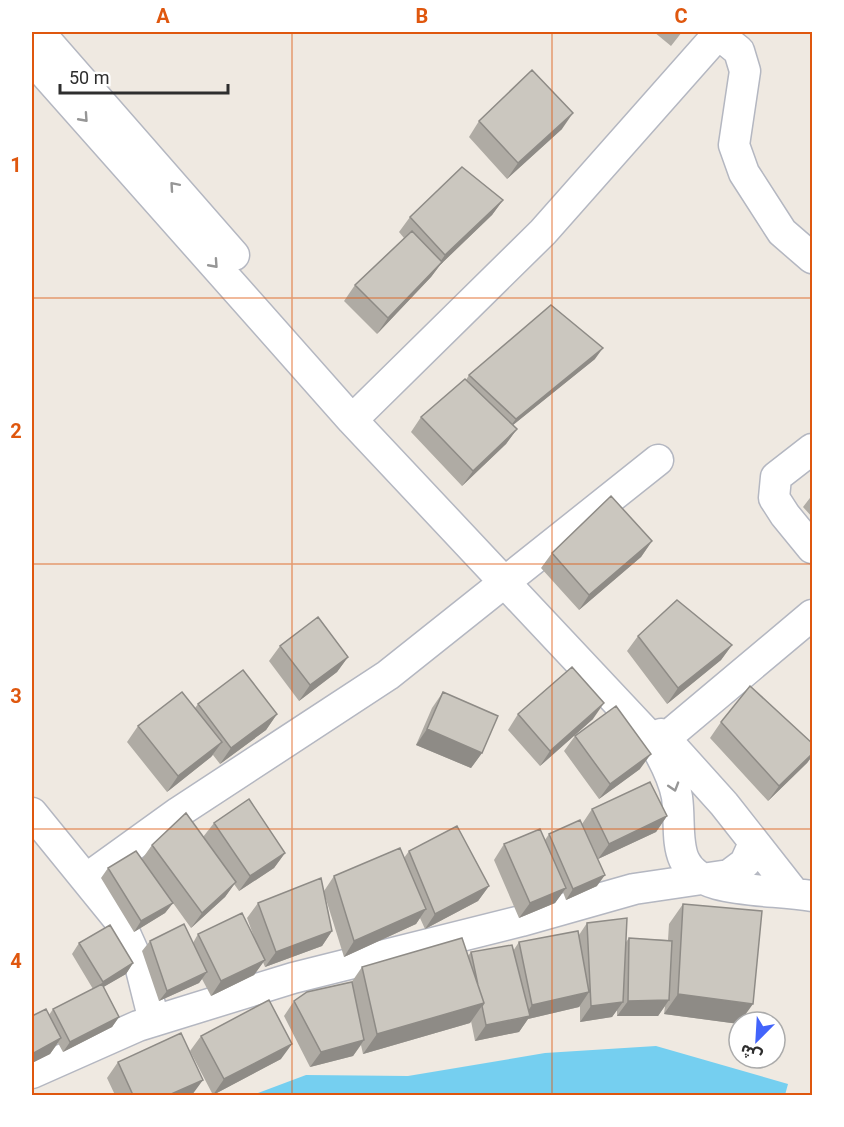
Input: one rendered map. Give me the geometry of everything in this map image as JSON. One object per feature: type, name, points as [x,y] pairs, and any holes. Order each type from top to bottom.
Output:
[{"type":"street","points":[[39,32],[359,414]]},
{"type":"street","points":[[359,414],[543,232],[719,33],[739,51],[745,71],[734,145],[744,173],[782,232],[813,258]]},
{"type":"street","points":[[32,59],[661,742],[724,804],[754,843],[803,895]]},
{"type":"street","points":[[813,449],[776,477],[774,498],[813,548]]},
{"type":"street","points":[[86,879],[179,812],[388,675],[658,460]]},
{"type":"street","points":[[661,742],[813,615]]},
{"type":"street","points":[[661,742],[677,797],[678,842],[683,859],[691,871],[703,879],[732,887],[803,895]]},
{"type":"street","points":[[32,813],[119,920],[141,969],[154,1021]]},
{"type":"street","points":[[32,1073],[154,1021],[293,978],[521,921],[634,889],[729,875],[746,862],[754,843]]},
{"type":"water","points":[[656,1046],[727,1066],[727,1070],[739,1070],[788,1084],[785,1095],[253,1095],[306,1075],[408,1076],[545,1053]]},
{"type":"building","points":[[532,70],[573,113],[518,163],[479,121]]},
{"type":"building","points":[[462,167],[503,200],[445,255],[410,217]]},
{"type":"building","points":[[412,231],[442,262],[388,318],[355,285]]},
{"type":"building","points":[[551,305],[603,348],[516,419],[469,375]]},
{"type":"building","points":[[465,379],[517,429],[473,471],[421,417]]},
{"type":"building","points":[[611,496],[652,541],[589,595],[552,553]]},
{"type":"building","points":[[677,600],[732,645],[678,688],[638,636]]},
{"type":"building","points":[[318,617],[348,657],[310,685],[280,646]]},
{"type":"building","points":[[572,667],[604,703],[550,751],[518,714]]},
{"type":"building","points":[[243,670],[277,714],[231,748],[198,704]]},
{"type":"building","points":[[750,686],[813,744],[813,753],[779,786],[721,722]]},
{"type":"building","points":[[182,692],[222,742],[178,776],[138,726]]},
{"type":"building","points":[[443,692],[498,716],[482,753],[427,729]]},
{"type":"building","points":[[616,706],[651,754],[610,784],[575,736]]},
{"type":"building","points":[[650,782],[667,816],[609,844],[592,809]]},
{"type":"building","points":[[249,799],[285,853],[250,876],[214,823]]},
{"type":"building","points":[[186,813],[236,882],[202,913],[152,845]]},
{"type":"building","points":[[580,820],[605,875],[573,889],[549,834]]},
{"type":"building","points":[[457,826],[489,886],[435,914],[409,851]]},
{"type":"building","points":[[540,829],[566,888],[530,903],[504,844]]},
{"type":"building","points":[[400,848],[426,909],[354,941],[334,876]]},
{"type":"building","points":[[136,851],[173,903],[141,921],[108,868]]},
{"type":"building","points":[[321,878],[332,931],[276,952],[258,903]]},
{"type":"building","points":[[683,904],[762,911],[753,1004],[678,994]]},
{"type":"building","points":[[242,913],[265,960],[221,981],[198,934]]},
{"type":"building","points":[[627,918],[623,1002],[591,1006],[587,923]]},
{"type":"building","points":[[184,924],[207,972],[167,991],[150,941]]},
{"type":"building","points":[[110,925],[133,963],[103,982],[79,943]]},
{"type":"building","points":[[578,931],[589,992],[532,1005],[519,942]]},
{"type":"building","points":[[462,938],[484,1003],[377,1034],[362,967]]},
{"type":"building","points":[[629,938],[672,941],[669,1000],[628,1001]]},
{"type":"building","points":[[512,945],[530,1016],[486,1025],[482,1006],[484,1003],[471,952]]},
{"type":"building","points":[[352,982],[364,1040],[321,1052],[294,1001],[307,992]]},
{"type":"building","points":[[102,984],[119,1017],[70,1042],[53,1009]]},
{"type":"building","points":[[269,1000],[292,1044],[224,1079],[201,1036]]},
{"type":"building","points":[[46,1009],[61,1038],[32,1054],[32,1016]]},
{"type":"building","points":[[181,1033],[203,1080],[169,1095],[133,1095],[118,1062]]}]
